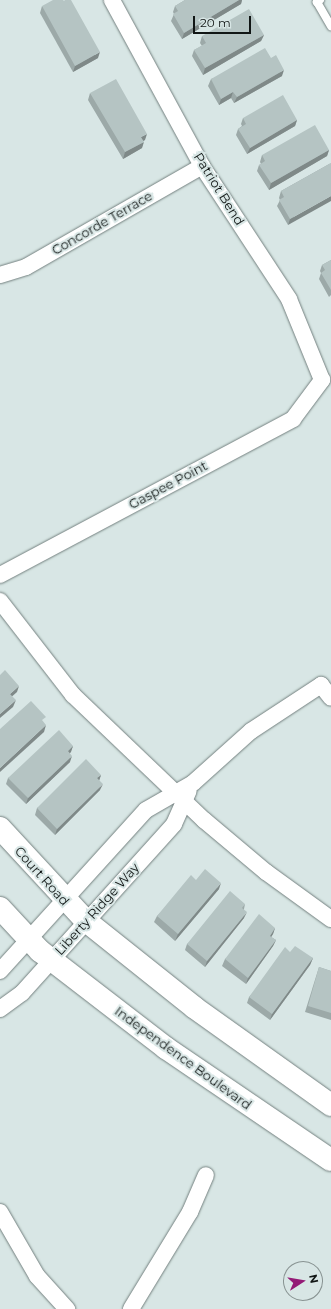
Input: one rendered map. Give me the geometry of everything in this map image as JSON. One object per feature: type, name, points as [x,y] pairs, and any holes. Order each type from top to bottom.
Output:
[{"type":"main road","name":"Court Road","points":[[0,828],[64,901],[86,921]]},
{"type":"main road","points":[[0,908],[40,950]]},
{"type":"main road","points":[[86,921],[206,1016],[331,1105]]},
{"type":"main road","name":"Independence Boulevard","points":[[40,950],[166,1048],[331,1160]]},
{"type":"street","name":"Patriot Bend","points":[[112,0],[202,166],[289,299],[322,380]]},
{"type":"street","name":"Concorde Terrace","points":[[0,275],[26,268],[202,166]]},
{"type":"street","name":"Gaspee Point","points":[[0,575],[293,419],[322,380]]},
{"type":"street","points":[[0,601],[73,695],[180,796],[266,872],[331,919]]},
{"type":"street","name":"Liberty Ridge Way","points":[[0,1009],[22,993],[40,950],[64,901],[146,810],[180,796],[251,731],[321,685],[331,698]]},
{"type":"street","name":"Liberty Ridge Way","points":[[0,971],[40,950],[86,921],[174,824],[180,796]]},
{"type":"street","points":[[131,1309],[190,1212],[206,1175]]},
{"type":"street","points":[[0,1212],[37,1276],[67,1309]]},
{"type":"lane","points":[[320,0],[317,2],[331,26]]},
{"type":"building","points":[[53,0],[71,0],[100,52],[75,66],[42,6]]},
{"type":"building","points":[[185,0],[239,0],[184,33],[173,14],[178,11],[175,6]]},
{"type":"building","points":[[249,9],[264,35],[205,68],[194,50],[206,43],[202,36]]},
{"type":"building","points":[[265,48],[271,58],[276,55],[284,70],[237,97],[233,92],[221,99],[211,79]]},
{"type":"building","points":[[116,79],[147,134],[141,137],[144,142],[125,152],[90,93]]},
{"type":"building","points":[[283,95],[297,120],[250,148],[238,129],[246,124],[243,118]]},
{"type":"building","points":[[315,125],[329,150],[271,183],[259,165],[265,161],[262,155]]},
{"type":"building","points":[[331,163],[331,196],[290,219],[279,200],[284,197],[281,191]]},
{"type":"building","points":[[331,260],[331,290],[321,273],[325,270],[322,265]]},
{"type":"building","points":[[5,670],[19,686],[10,694],[16,700],[0,714],[0,675]]},
{"type":"building","points":[[31,701],[46,717],[42,720],[46,725],[0,768],[0,729]]},
{"type":"building","points":[[59,730],[73,746],[68,751],[72,756],[28,798],[8,778]]},
{"type":"building","points":[[86,759],[101,775],[97,778],[103,784],[57,829],[37,808]]},
{"type":"building","points":[[205,869],[221,883],[178,934],[157,916],[191,875],[196,880]]},
{"type":"building","points":[[230,891],[245,904],[242,908],[247,912],[207,961],[187,944]]},
{"type":"building","points":[[259,914],[275,928],[270,936],[276,940],[248,978],[225,959]]},
{"type":"building","points":[[295,946],[313,958],[272,1014],[249,997],[285,947],[290,952]]},
{"type":"building","points":[[319,967],[331,971],[331,1013],[308,1006]]}]
